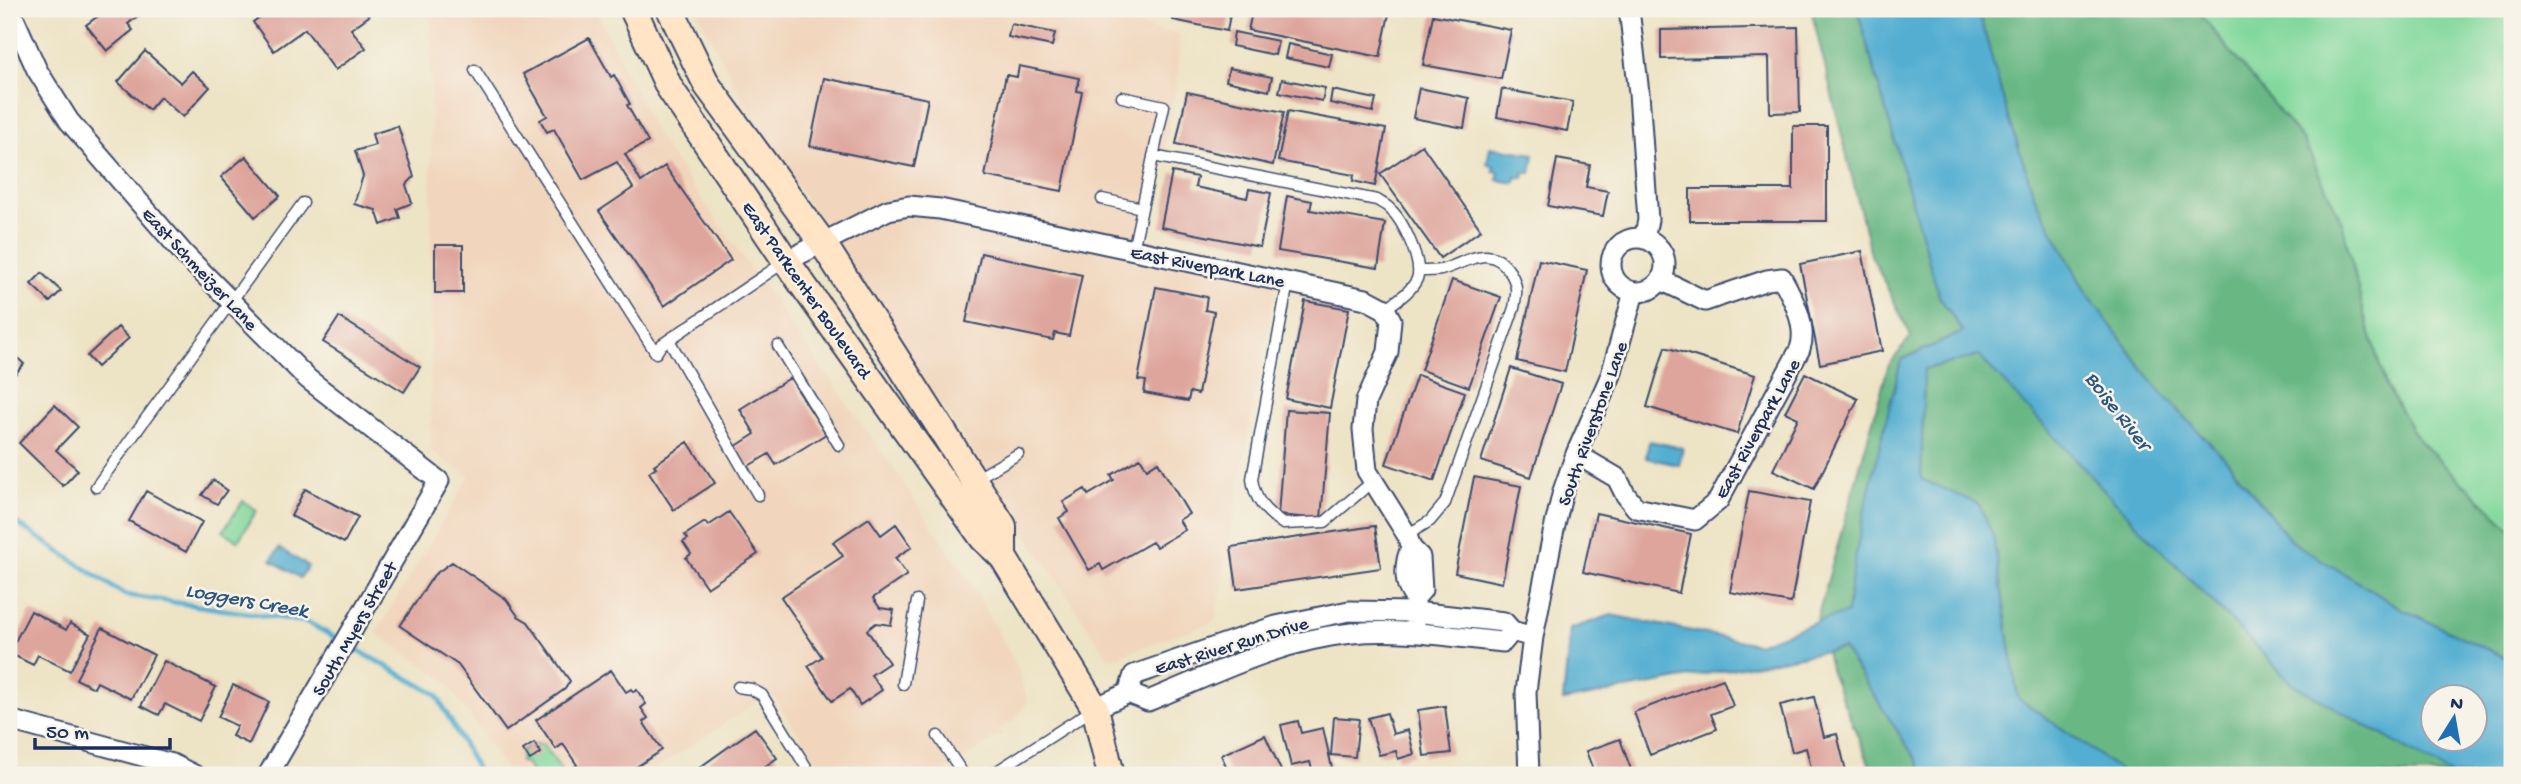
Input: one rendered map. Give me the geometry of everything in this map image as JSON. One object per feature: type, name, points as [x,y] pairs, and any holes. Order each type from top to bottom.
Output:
[{"type":"main road","name":"East Parkcenter Boulevard","points":[[633,9],[669,87],[786,261],[983,538],[1003,557],[1095,708],[1111,775]]},
{"type":"main road","name":"East Parkcenter Boulevard","points":[[670,9],[707,85],[822,243],[1003,526],[1003,557]]},
{"type":"street","points":[[1629,9],[1639,93],[1648,220],[1644,239]]},
{"type":"street","name":"East Schmeizer Lane","points":[[11,12],[37,70],[69,121],[184,254],[308,379],[439,481]]},
{"type":"street","name":"East Riverpark Lane","points":[[786,261],[888,210],[909,206],[940,209],[1288,281],[1366,299],[1385,309]]},
{"type":"street","points":[[1631,239],[1644,239],[1657,246],[1662,253],[1665,262],[1661,279],[1648,290],[1634,292],[1623,288],[1612,275],[1612,257],[1622,243],[1631,239]]},
{"type":"street","name":"East Riverpark Lane","points":[[1576,454],[1617,478],[1636,508],[1695,520],[1717,501],[1800,349],[1803,332],[1782,278],[1767,280],[1705,301],[1661,279]]},
{"type":"street","name":"South Riverstone Lane","points":[[1533,637],[1555,523],[1576,454],[1611,375],[1634,292]]},
{"type":"street","points":[[1385,309],[1391,320],[1388,352],[1366,401],[1363,429],[1367,471],[1420,556],[1422,590],[1415,605],[1415,633]]},
{"type":"street","name":"South Myers Street","points":[[268,775],[439,481]]},
{"type":"street","name":"East River Run Drive","points":[[1128,694],[1134,675],[1276,626],[1349,611],[1415,605],[1504,622],[1512,631],[1533,637]]},
{"type":"street","name":"East River Run Drive","points":[[1095,708],[1128,694],[1148,701],[1275,649],[1352,633],[1415,633],[1503,642],[1512,631]]},
{"type":"street","points":[[1529,775],[1526,692],[1533,637]]},
{"type":"street","points":[[9,720],[172,764],[194,775]]},
{"type":"lane","points":[[475,70],[656,354],[661,345],[786,261]]},
{"type":"lane","points":[[1122,97],[1164,106],[1133,250]]},
{"type":"lane","points":[[1153,156],[1377,200],[1390,208],[1417,257],[1419,271],[1416,281],[1406,294],[1385,309]]},
{"type":"lane","points":[[1102,199],[1142,208]]},
{"type":"lane","points":[[96,487],[303,203]]},
{"type":"lane","points":[[1409,542],[1445,503],[1514,308],[1517,292],[1516,282],[1505,264],[1489,256],[1480,256],[1439,270],[1419,271]]},
{"type":"lane","points":[[1288,281],[1252,479],[1254,494],[1264,510],[1283,524],[1325,522],[1372,482]]},
{"type":"lane","points":[[669,340],[758,495]]},
{"type":"lane","points":[[779,346],[839,445]]},
{"type":"lane","points":[[974,481],[1018,454]]},
{"type":"lane","points":[[903,684],[916,601]]},
{"type":"lane","points":[[738,687],[751,689],[762,695],[809,775]]},
{"type":"lane","points":[[991,775],[1095,708]]},
{"type":"lane","points":[[938,736],[964,775]]},
{"type":"shaded area","points":[[431,9],[595,9],[658,138],[898,475],[969,581],[1017,667],[1028,701],[1016,719],[999,729],[1002,734],[939,775],[827,775],[771,693],[646,775],[510,775],[445,680],[376,633],[469,477],[431,451]]},
{"type":"shaded area","points":[[696,9],[1045,9],[1179,34],[1178,76],[1146,239],[1279,266],[1215,621],[1109,659],[754,121]]},
{"type":"green space","points":[[1811,9],[1857,9],[1939,296],[1963,332],[1901,360],[1863,517],[1847,613],[1816,622],[1888,367],[1911,336],[1871,255]]},
{"type":"green space","points":[[1978,9],[2196,9],[2304,142],[2342,222],[2365,317],[2386,386],[2420,442],[2512,530],[2512,661],[2402,609],[2291,541],[2228,462],[2157,388],[2085,291],[2035,198],[2005,106]]},
{"type":"green space","points":[[2196,9],[2512,9],[2512,530],[2420,442],[2386,386],[2365,317]]},
{"type":"green space","points":[[1979,356],[2138,526],[2291,683],[2452,775],[2125,775],[2018,698],[1993,535],[1921,479],[1924,369]]},
{"type":"green space","points":[[243,501],[257,510],[238,541],[223,531]]},
{"type":"green space","points":[[1843,648],[1917,761],[1923,775],[1874,775],[1831,672],[1826,652]]},
{"type":"green space","points":[[533,744],[543,744],[562,771],[556,775],[533,775],[526,763],[520,762],[522,750]]},
{"type":"water","name":"Boise River","points":[[1857,9],[1978,9],[2005,106],[2035,198],[2085,291],[2157,388],[2228,462],[2291,541],[2402,609],[2512,661],[2512,775],[2452,775],[2292,683],[2138,526],[1979,356],[1924,369],[1921,479],[1979,504],[1993,535],[2018,698],[2125,775],[1923,775],[1917,761],[1843,648],[1563,701],[1570,629],[1611,615],[1757,644],[1847,613],[1863,517],[1901,360],[1963,332],[1939,296]]},
{"type":"water","points":[[1490,147],[1534,154],[1531,173],[1524,172],[1523,178],[1516,177],[1515,183],[1497,180],[1499,172],[1493,171],[1494,166],[1487,164]]},
{"type":"water","points":[[1649,441],[1683,448],[1679,465],[1646,458]]},
{"type":"water","points":[[279,548],[308,566],[300,578],[271,560]]},
{"type":"building","points":[[92,9],[146,9],[128,24],[133,30],[107,51],[86,25],[98,16]]},
{"type":"building","points":[[272,9],[363,9],[369,16],[351,29],[366,48],[335,70],[305,29],[274,51],[253,22]]},
{"type":"building","points":[[1175,9],[1231,9],[1227,31],[1173,20]]},
{"type":"building","points":[[1253,9],[1390,9],[1380,57],[1248,30]]},
{"type":"building","points":[[1433,15],[1511,30],[1501,79],[1423,65]]},
{"type":"building","points":[[1011,24],[1055,33],[1052,46],[1008,37]]},
{"type":"building","points":[[1798,27],[1800,112],[1770,113],[1769,57],[1661,59],[1661,30]]},
{"type":"building","points":[[1234,32],[1278,41],[1275,55],[1232,46]]},
{"type":"building","points":[[589,38],[611,77],[614,75],[648,142],[625,154],[641,182],[665,166],[731,260],[664,306],[599,211],[633,188],[617,162],[583,180],[554,129],[547,132],[540,120],[547,116],[523,74]]},
{"type":"building","points":[[1288,44],[1332,54],[1329,67],[1285,58]]},
{"type":"building","points":[[145,51],[181,83],[192,71],[210,87],[183,117],[160,97],[149,110],[118,82]]},
{"type":"building","points":[[1019,66],[1079,78],[1077,91],[1082,92],[1062,191],[985,176],[1006,75],[1017,77]]},
{"type":"building","points":[[1229,68],[1272,77],[1269,91],[1226,81]]},
{"type":"building","points":[[824,78],[928,99],[914,167],[810,146]]},
{"type":"building","points":[[1282,79],[1325,88],[1322,101],[1279,92]]},
{"type":"building","points":[[1419,88],[1469,98],[1464,128],[1413,118]]},
{"type":"building","points":[[1502,89],[1573,102],[1567,131],[1497,117]]},
{"type":"building","points":[[1332,90],[1376,99],[1373,112],[1330,103]]},
{"type":"building","points":[[1187,92],[1284,112],[1273,165],[1176,144]]},
{"type":"building","points":[[1288,111],[1386,129],[1375,186],[1353,181],[1354,175],[1278,161]]},
{"type":"building","points":[[398,126],[414,177],[406,185],[412,203],[397,209],[400,218],[381,225],[376,210],[354,204],[363,176],[355,151],[375,145],[372,134]]},
{"type":"building","points":[[1793,126],[1827,126],[1827,221],[1690,221],[1690,189],[1793,189]]},
{"type":"building","points":[[1422,145],[1481,230],[1440,258],[1380,174]]},
{"type":"building","points":[[246,156],[280,196],[255,217],[221,177]]},
{"type":"building","points":[[1557,159],[1590,165],[1586,187],[1608,191],[1603,216],[1548,206]]},
{"type":"building","points":[[1172,172],[1197,177],[1195,187],[1247,198],[1249,189],[1271,193],[1260,247],[1161,227]]},
{"type":"building","points":[[1287,196],[1312,201],[1310,210],[1385,223],[1378,268],[1278,251]]},
{"type":"building","points":[[435,245],[463,245],[463,293],[435,293]]},
{"type":"building","points":[[1862,251],[1882,351],[1820,364],[1800,264]]},
{"type":"building","points":[[981,253],[1082,275],[1069,336],[1055,333],[1053,340],[966,322]]},
{"type":"building","points":[[1539,260],[1587,270],[1565,372],[1517,361]]},
{"type":"building","points":[[42,273],[61,291],[50,302],[31,284]]},
{"type":"building","points":[[1452,280],[1501,297],[1469,387],[1421,370]]},
{"type":"building","points":[[1156,287],[1207,297],[1205,310],[1214,312],[1198,394],[1190,392],[1188,401],[1144,393],[1146,381],[1138,380]]},
{"type":"building","points":[[1305,301],[1349,309],[1330,408],[1286,399]]},
{"type":"building","points":[[339,317],[420,367],[404,392],[323,342]]},
{"type":"building","points":[[118,327],[129,338],[97,367],[87,356]]},
{"type":"building","points":[[1665,347],[1755,375],[1737,434],[1647,407]]},
{"type":"building","points":[[9,350],[24,364],[9,381]]},
{"type":"building","points":[[1511,368],[1561,384],[1531,477],[1481,461]]},
{"type":"building","points":[[1805,373],[1858,399],[1814,489],[1773,470],[1798,418],[1785,412]]},
{"type":"building","points":[[1417,375],[1465,392],[1434,481],[1386,464]]},
{"type":"building","points":[[790,378],[826,434],[776,465],[769,454],[745,468],[733,448],[755,434],[740,409]]},
{"type":"building","points":[[55,405],[78,427],[56,450],[78,470],[63,486],[19,443]]},
{"type":"building","points":[[1286,410],[1330,413],[1321,519],[1278,515]]},
{"type":"building","points":[[688,442],[715,483],[674,510],[649,472],[656,467],[654,465]]},
{"type":"building","points":[[1140,458],[1147,469],[1158,462],[1189,514],[1179,520],[1185,530],[1156,547],[1152,542],[1103,570],[1100,564],[1089,570],[1059,518],[1069,512],[1063,502],[1085,489],[1088,495],[1114,480],[1111,475]]},
{"type":"building","points":[[1474,477],[1521,486],[1502,583],[1455,573]]},
{"type":"building","points":[[213,480],[227,490],[217,504],[202,495]]},
{"type":"building","points":[[305,489],[358,517],[344,543],[291,516]]},
{"type":"building","points":[[146,491],[202,522],[186,552],[129,521]]},
{"type":"building","points":[[1749,491],[1810,502],[1791,603],[1730,592]]},
{"type":"building","points":[[729,512],[758,554],[707,588],[686,558],[691,554],[683,542],[688,539],[685,535],[705,522],[708,526]]},
{"type":"building","points":[[1596,513],[1691,534],[1679,593],[1583,572]]},
{"type":"building","points":[[869,518],[881,535],[896,524],[912,547],[895,558],[907,575],[873,598],[880,608],[894,610],[891,625],[876,623],[867,630],[889,663],[871,675],[882,690],[860,705],[850,689],[832,701],[808,666],[822,657],[781,597],[843,556],[833,542]]},
{"type":"building","points":[[1375,526],[1381,568],[1237,589],[1231,547]]},
{"type":"building","points":[[452,562],[506,599],[518,616],[528,622],[570,681],[565,689],[506,731],[458,665],[400,626],[434,575]]},
{"type":"building","points":[[31,611],[66,630],[70,623],[90,634],[70,671],[38,655],[33,665],[9,653]]},
{"type":"building","points":[[102,628],[154,655],[131,699],[97,682],[94,688],[76,679]]},
{"type":"building","points":[[164,661],[216,687],[199,721],[165,704],[159,715],[141,706]]},
{"type":"building","points":[[611,670],[626,692],[637,690],[646,704],[641,708],[648,718],[643,722],[662,750],[624,775],[573,775],[570,771],[577,765],[563,744],[556,749],[536,720]]},
{"type":"building","points":[[1723,679],[1733,706],[1711,714],[1717,729],[1650,755],[1634,712]]},
{"type":"building","points":[[233,685],[269,702],[249,744],[232,736],[237,726],[218,717]]},
{"type":"building","points":[[1814,697],[1824,737],[1837,734],[1847,775],[1813,775],[1806,748],[1792,752],[1780,705]]},
{"type":"building","points":[[1445,706],[1451,753],[1424,756],[1418,710]]},
{"type":"building","points":[[1387,713],[1393,734],[1408,730],[1414,754],[1398,759],[1396,751],[1379,755],[1368,718]]},
{"type":"building","points":[[1334,717],[1359,719],[1355,757],[1331,755]]},
{"type":"building","points":[[1298,721],[1301,733],[1323,728],[1332,768],[1313,773],[1310,762],[1291,766],[1281,725]]},
{"type":"building","points":[[755,728],[777,758],[753,775],[689,775]]},
{"type":"building","points":[[1265,735],[1283,775],[1230,775],[1221,755]]},
{"type":"building","points":[[1620,739],[1633,775],[1595,775],[1586,751]]},
{"type":"building","points":[[534,743],[541,753],[530,760],[523,750]]},
{"type":"waterway","name":"Loggers Creek","points":[[9,518],[125,595],[307,622],[436,694],[480,775]]}]
